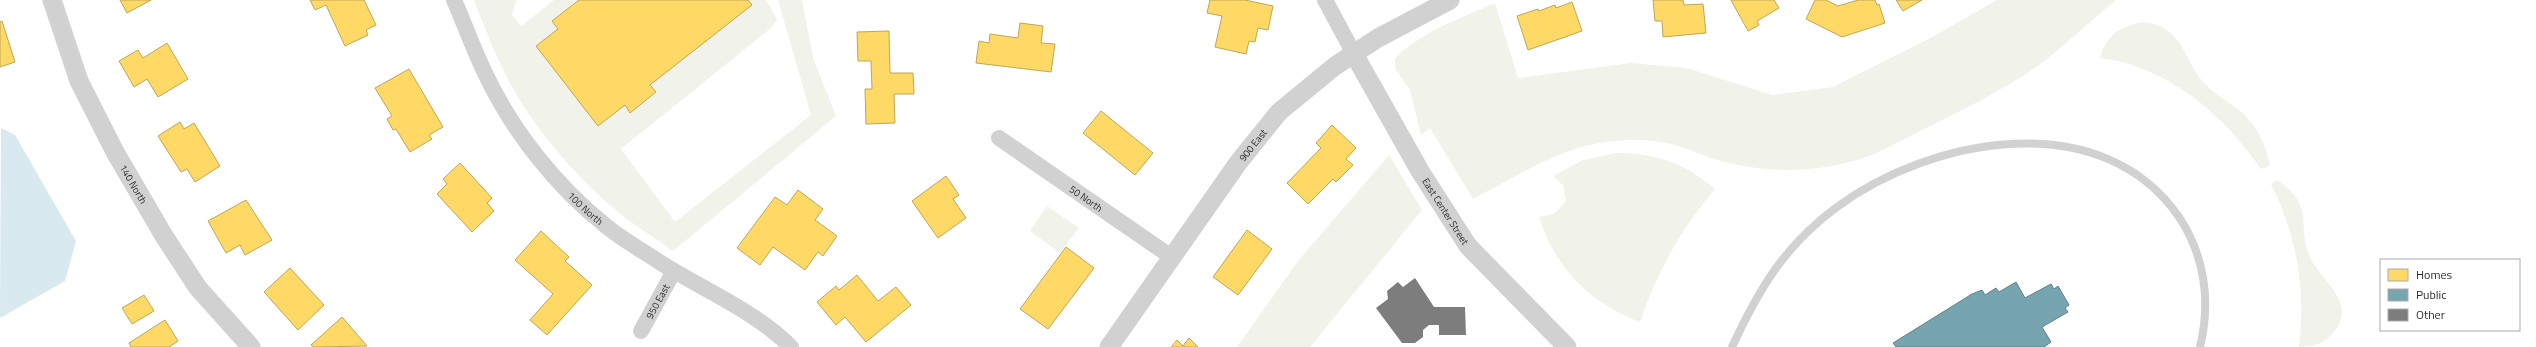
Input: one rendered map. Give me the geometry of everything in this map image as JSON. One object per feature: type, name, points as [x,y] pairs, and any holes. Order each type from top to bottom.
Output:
[{"type":"street","name":"140 North","points":[[52,0],[79,81],[115,152],[164,236],[198,288],[251,347]]},
{"type":"street","name":"100 North","points":[[454,0],[487,76],[508,113],[539,158],[606,226],[674,271],[745,312],[791,347]]},
{"type":"street","points":[[1325,0],[1354,54]]},
{"type":"street","name":"900 East","points":[[1109,347],[1265,127],[1312,83],[1354,54],[1450,0]]},
{"type":"street","name":"East Center Street","points":[[1354,54],[1420,171],[1468,246],[1567,347]]},
{"type":"street","name":"50 North","points":[[999,138],[1173,258]]},
{"type":"street","name":"950 East","points":[[641,331],[674,271]]},
{"type":"lane","points":[[1732,347],[1771,272],[1799,239],[1838,206],[1882,180],[1927,162],[1973,149],[2020,143],[2069,147],[2099,155],[2131,171],[2159,193],[2184,225],[2200,260],[2206,304],[2203,346]]},
{"type":"shaded area","points":[[474,0],[516,0],[512,15],[521,26],[554,0],[579,0],[558,29],[536,46],[598,126],[625,105],[630,112],[656,93],[650,85],[751,6],[748,0],[766,0],[777,19],[771,28],[621,149],[675,222],[811,115],[778,0],[802,0],[813,58],[836,116],[673,251],[629,221],[594,191],[553,147],[529,115],[512,87],[494,51]]},
{"type":"shaded area","points":[[1997,0],[2116,0],[2051,56],[2025,75],[1978,102],[1875,154],[1837,165],[1818,168],[1779,170],[1760,168],[1721,161],[1667,143],[1640,140],[1614,141],[1588,145],[1571,150],[1521,173],[1473,199],[1430,128],[1421,135],[1410,90],[1395,68],[1395,59],[1403,50],[1414,42],[1441,27],[1495,3],[1518,78],[1631,63],[1687,68],[1772,95],[1833,87],[1927,40]]},
{"type":"shaded area","points":[[2142,22],[2156,25],[2167,30],[2175,37],[2198,75],[2206,85],[2238,109],[2250,121],[2263,142],[2270,166],[2261,169],[2230,130],[2192,96],[2171,82],[2148,71],[2125,63],[2100,58],[2110,38],[2120,30]]},
{"type":"shaded area","points":[[1,128],[15,135],[76,241],[65,281],[0,318]]},
{"type":"shaded area","points":[[1617,153],[1645,155],[1670,162],[1693,173],[1715,189],[1691,220],[1671,252],[1654,286],[1640,322],[1605,305],[1577,282],[1554,252],[1539,217],[1554,214],[1566,201],[1563,185],[1553,176],[1583,160]]},
{"type":"shaded area","points":[[1389,155],[1422,210],[1310,347],[1237,347],[1298,261]]},
{"type":"shaded area","points":[[2277,180],[2289,189],[2301,206],[2304,233],[2309,255],[2314,265],[2335,292],[2340,301],[2342,311],[2340,321],[2334,332],[2323,342],[2314,345],[2299,347],[2301,326],[2300,284],[2293,244],[2280,204],[2271,184]]},
{"type":"shaded area","points":[[1047,206],[1079,228],[1060,253],[1030,231]]},
{"type":"building: Homes","points":[[120,0],[151,0],[127,13]]},
{"type":"building: Homes","points":[[310,0],[364,0],[376,25],[366,30],[368,35],[345,46],[326,5],[315,10]]},
{"type":"building: Homes","points":[[579,0],[748,0],[752,5],[650,85],[656,92],[630,113],[625,105],[598,126],[536,46],[558,29],[552,21]]},
{"type":"building: Homes","points":[[1210,0],[1245,0],[1273,6],[1268,30],[1258,28],[1255,42],[1249,41],[1246,54],[1215,47],[1222,16],[1207,13]]},
{"type":"building: Homes","points":[[1653,0],[1683,0],[1684,5],[1703,4],[1706,33],[1663,37],[1662,21],[1655,21]]},
{"type":"building: Homes","points":[[1731,0],[1774,0],[1779,8],[1757,21],[1759,25],[1748,31]]},
{"type":"building: Homes","points":[[1815,0],[1826,0],[1838,6],[1858,0],[1875,0],[1877,5],[1879,4],[1885,23],[1842,37],[1806,19]]},
{"type":"building: Homes","points":[[1896,0],[1922,0],[1903,11]]},
{"type":"building: Homes","points":[[1572,2],[1582,31],[1528,50],[1517,16],[1538,9],[1539,11],[1555,5],[1556,8]]},
{"type":"building: Homes","points":[[2,21],[15,62],[0,67],[0,22]]},
{"type":"building: Homes","points":[[1020,23],[1043,26],[1041,43],[1055,44],[1051,72],[976,63],[979,41],[989,43],[990,34],[1018,38]]},
{"type":"building: Homes","points":[[889,31],[890,73],[913,73],[914,94],[894,94],[895,123],[866,124],[865,89],[872,89],[871,61],[858,61],[857,32]]},
{"type":"building: Homes","points":[[167,43],[188,79],[158,97],[147,79],[134,87],[119,61],[138,50],[143,58]]},
{"type":"building: Homes","points":[[409,69],[443,127],[429,135],[432,139],[410,152],[396,129],[393,130],[387,119],[392,116],[375,88]]},
{"type":"building: Homes","points":[[1101,111],[1153,153],[1135,175],[1083,133]]},
{"type":"building: Homes","points":[[180,122],[184,129],[194,123],[220,166],[195,182],[187,169],[181,172],[158,136]]},
{"type":"building: Homes","points":[[1332,125],[1356,148],[1346,159],[1353,165],[1336,182],[1333,179],[1308,204],[1287,183],[1321,148],[1316,143]]},
{"type":"building: Homes","points":[[460,163],[492,198],[487,203],[494,211],[472,232],[437,194],[447,184],[443,179]]},
{"type":"building: Homes","points":[[946,176],[959,195],[953,199],[966,218],[938,238],[912,201]]},
{"type":"building: Homes","points":[[798,190],[823,209],[815,220],[837,236],[823,256],[818,252],[805,270],[773,247],[760,265],[737,248],[775,197],[787,205]]},
{"type":"building: Homes","points":[[246,200],[272,240],[245,255],[240,245],[226,253],[208,221]]},
{"type":"building: Homes","points":[[1247,230],[1272,249],[1238,295],[1213,277]]},
{"type":"building: Homes","points":[[541,231],[569,257],[565,261],[592,285],[547,335],[530,320],[553,294],[515,260]]},
{"type":"building: Homes","points":[[1066,247],[1094,268],[1048,329],[1020,309]]},
{"type":"building: Homes","points":[[290,268],[324,305],[298,330],[264,292]]},
{"type":"building: Homes","points":[[857,275],[878,301],[896,287],[911,305],[866,342],[845,317],[836,325],[817,302],[836,286],[839,290]]},
{"type":"building: Homes","points":[[144,295],[154,311],[132,324],[122,308]]},
{"type":"building: Homes","points":[[342,317],[367,346],[314,347],[311,345]]},
{"type":"building: Homes","points":[[165,320],[178,341],[169,347],[131,347],[129,343]]},
{"type":"building: Homes","points":[[1189,338],[1198,347],[1171,347],[1177,340],[1183,346]]},
{"type":"building: Public","points":[[2016,282],[2025,298],[2051,284],[2054,289],[2058,286],[2069,305],[2065,308],[2068,312],[2042,327],[2051,342],[2044,347],[1896,347],[1893,343],[1972,294],[1982,290],[1985,295],[1996,288],[1999,292]]},
{"type":"building: Other","points":[[1415,278],[1434,307],[1465,307],[1466,335],[1439,335],[1439,325],[1429,325],[1423,330],[1423,337],[1415,343],[1402,343],[1376,308],[1388,299],[1387,291],[1398,282],[1403,287]]}]
